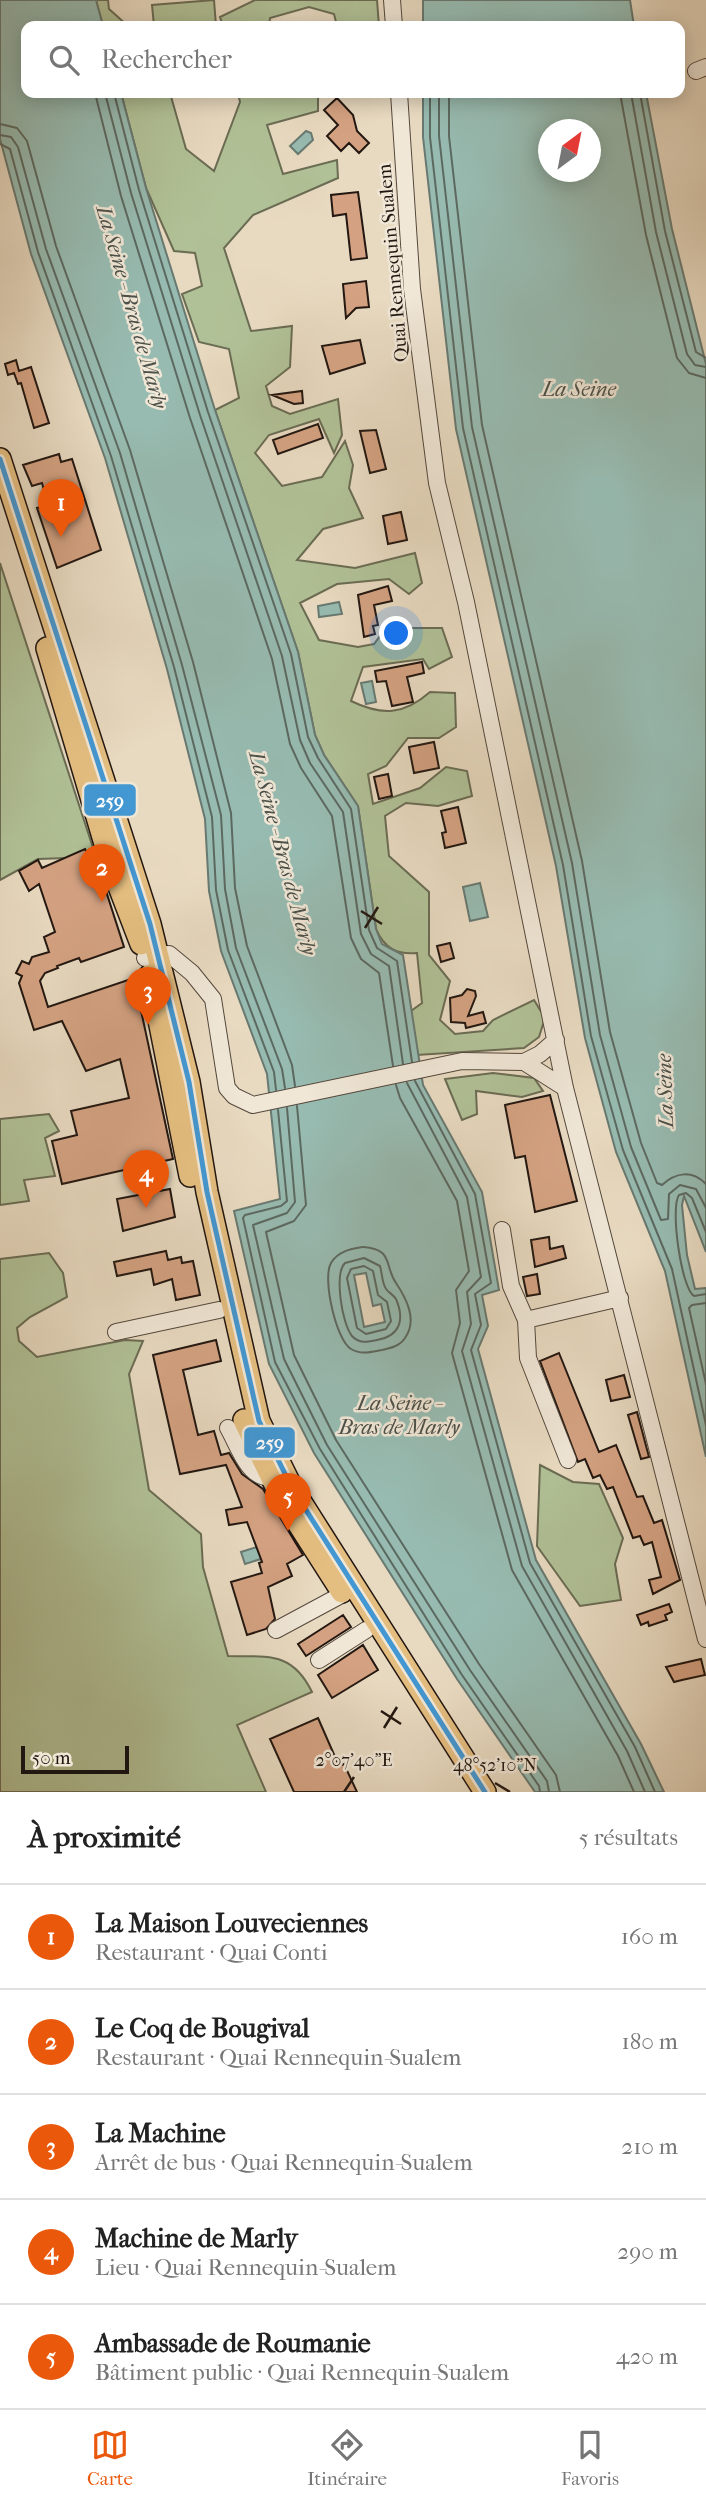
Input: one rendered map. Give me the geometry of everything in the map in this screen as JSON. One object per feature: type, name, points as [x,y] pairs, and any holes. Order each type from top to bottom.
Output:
[{"type":"main road","points":[[0,459],[117,850]]},
{"type":"main road","points":[[0,501],[151,956],[219,1310],[245,1424],[270,1477],[468,1792]]},
{"type":"main road","points":[[160,992],[189,1082],[207,1192],[259,1421],[292,1488],[485,1792]]},
{"type":"street","points":[[392,0],[394,21]]},
{"type":"street","name":"Quai Rennequin Sualem","points":[[399,98],[412,289],[437,483],[466,602],[565,1088],[706,1639]]},
{"type":"street","points":[[151,956],[169,954],[192,973],[213,999],[228,1088],[243,1102],[260,1105],[462,1060],[524,1062],[540,1054],[556,1040]]},
{"type":"street","points":[[160,992],[176,987],[192,973]]},
{"type":"street","points":[[524,1062],[565,1088]]},
{"type":"street","points":[[502,1230],[511,1286],[526,1320],[528,1358],[568,1460]]},
{"type":"street","points":[[526,1320],[620,1298]]},
{"type":"street","points":[[116,1332],[219,1310]]},
{"type":"street","points":[[228,1428],[252,1470],[258,1476],[270,1477]]},
{"type":"street","points":[[276,1630],[343,1594]]},
{"type":"street","points":[[319,1660],[366,1630]]},
{"type":"green space","points":[[96,0],[108,0],[109,9],[122,21],[102,21]]},
{"type":"green space","points":[[214,0],[216,21],[154,21],[152,5]]},
{"type":"green space","points":[[255,0],[377,0],[379,21],[336,21],[334,14],[309,7],[270,18],[270,21],[221,21],[220,17]]},
{"type":"green space","points":[[122,98],[171,98],[186,149],[214,171],[240,102],[239,98],[318,98],[318,111],[267,125],[283,174],[337,160],[338,178],[253,215],[224,248],[251,331],[292,326],[290,367],[266,386],[272,406],[290,414],[338,399],[342,435],[334,453],[319,419],[269,435],[255,453],[282,486],[322,477],[345,441],[353,465],[349,488],[363,518],[323,529],[297,560],[355,568],[415,553],[422,583],[409,594],[389,579],[337,584],[300,603],[319,640],[358,647],[374,644],[386,628],[442,628],[452,657],[429,669],[423,659],[363,667],[351,701],[373,709],[392,711],[411,705],[430,692],[455,693],[456,727],[439,738],[408,738],[386,766],[368,774],[373,804],[420,788],[446,767],[467,771],[472,796],[438,806],[406,803],[385,816],[389,856],[429,892],[429,955],[450,981],[440,1020],[455,1034],[483,1031],[493,1020],[534,1000],[545,1018],[539,1037],[524,1048],[417,1055],[411,1011],[422,1003],[417,953],[403,953],[392,949],[376,929],[358,806],[324,755],[315,735],[298,652],[215,410],[239,398],[229,349],[199,342],[182,294],[202,286],[195,253],[174,251],[146,188]]},
{"type":"green space","points":[[0,563],[96,857],[38,859],[0,880]]},
{"type":"green space","points":[[493,1073],[534,1078],[543,1091],[522,1097],[476,1091],[477,1114],[462,1120],[445,1079]]},
{"type":"green space","points":[[49,1114],[59,1131],[45,1138],[55,1176],[24,1180],[29,1201],[0,1205],[0,1119]]},
{"type":"green space","points":[[49,1253],[63,1273],[67,1297],[30,1317],[17,1328],[19,1341],[37,1357],[125,1340],[143,1341],[129,1374],[149,1490],[201,1534],[203,1567],[228,1656],[278,1659],[296,1669],[312,1692],[237,1725],[266,1792],[0,1792],[0,1259]]},
{"type":"green space","points":[[540,1465],[573,1482],[599,1484],[623,1538],[615,1564],[621,1600],[580,1606],[537,1546]]},
{"type":"water","name":"La Seine - Bras de Marly","points":[[0,0],[96,0],[102,21],[21,21],[21,98],[122,98],[146,188],[215,410],[298,652],[315,735],[324,755],[358,806],[376,929],[382,944],[403,955],[423,1085],[482,1192],[499,1290],[482,1295],[488,1326],[478,1349],[536,1560],[641,1744],[664,1792],[535,1792],[457,1679],[314,1453],[269,1364],[234,1211],[280,1199],[267,1074],[221,951],[209,891],[205,819],[167,669],[105,458],[31,254],[0,139]],"holes":[[[366,1273],[373,1306],[381,1304],[385,1322],[364,1327],[354,1275]]]},
{"type":"water","points":[[423,0],[630,0],[633,21],[423,21]]},
{"type":"water","name":"La Seine","points":[[423,98],[647,98],[672,229],[706,364],[706,1252],[684,1196],[682,1205],[687,1255],[695,1289],[706,1288],[706,1457],[665,1271],[616,1152],[585,1038],[556,866],[456,429],[423,137]]},
{"type":"water","points":[[306,131],[311,133],[313,140],[298,154],[290,146]]},
{"type":"water","points":[[339,602],[342,614],[319,617],[318,606]]},
{"type":"water","points":[[372,681],[376,702],[366,704],[361,683]]},
{"type":"water","points":[[480,883],[488,917],[470,921],[463,887]]},
{"type":"water","points":[[260,1546],[264,1558],[245,1564],[241,1552]]},
{"type":"building","points":[[337,98],[353,115],[357,131],[369,143],[359,153],[349,143],[341,151],[327,136],[338,125],[324,110]]},
{"type":"building","points":[[358,192],[367,258],[351,260],[346,214],[333,216],[331,195]]},
{"type":"building","points":[[366,281],[369,307],[356,308],[346,318],[343,284]]},
{"type":"building","points":[[360,340],[365,363],[330,374],[322,346]]},
{"type":"building","points":[[16,360],[19,371],[31,367],[49,423],[34,428],[21,383],[18,384],[14,373],[8,375],[5,364]]},
{"type":"building","points":[[302,391],[303,403],[294,404],[272,395]]},
{"type":"building","points":[[318,424],[323,438],[278,454],[273,440]]},
{"type":"building","points":[[376,430],[386,469],[370,473],[360,431]]},
{"type":"building","points":[[59,454],[61,462],[72,459],[101,550],[57,568],[37,508],[48,505],[42,483],[32,486],[23,465]]},
{"type":"building","points":[[401,512],[407,540],[388,544],[383,516]]},
{"type":"building","points":[[388,586],[392,601],[374,605],[378,625],[373,626],[375,634],[364,637],[358,595]]},
{"type":"building","points":[[422,662],[424,673],[407,677],[413,702],[392,706],[386,681],[377,682],[375,671]]},
{"type":"building","points":[[434,742],[439,768],[414,773],[409,747]]},
{"type":"building","points":[[388,774],[392,796],[379,799],[374,777]]},
{"type":"building","points":[[458,807],[466,843],[445,848],[442,833],[446,832],[441,811]]},
{"type":"building","points":[[85,849],[90,860],[95,857],[124,947],[81,962],[79,958],[57,966],[58,968],[45,973],[40,981],[48,1007],[134,978],[173,1159],[62,1184],[52,1141],[77,1135],[71,1111],[129,1098],[120,1059],[86,1071],[62,1021],[34,1030],[19,983],[22,976],[16,973],[22,961],[29,964],[32,957],[49,952],[44,937],[55,932],[39,884],[29,891],[19,871],[38,860],[42,868]]},
{"type":"building","points":[[450,943],[454,958],[441,962],[437,946]]},
{"type":"building","points":[[467,989],[475,991],[476,996],[468,1016],[483,1012],[486,1023],[466,1028],[465,1023],[451,1022],[450,998],[462,995]]},
{"type":"building","points":[[550,1095],[577,1201],[535,1212],[525,1156],[515,1158],[505,1105]]},
{"type":"building","points":[[170,1189],[175,1217],[123,1231],[117,1199]]},
{"type":"building","points":[[549,1237],[550,1249],[563,1246],[566,1258],[535,1267],[531,1240]]},
{"type":"building","points":[[166,1251],[168,1260],[181,1257],[182,1263],[193,1261],[200,1295],[176,1300],[172,1279],[154,1285],[151,1269],[117,1276],[114,1262]]},
{"type":"building","points":[[537,1274],[540,1294],[527,1296],[523,1277]]},
{"type":"building","points":[[216,1340],[221,1361],[183,1370],[198,1435],[214,1431],[221,1455],[229,1453],[242,1474],[263,1489],[303,1555],[287,1564],[292,1576],[268,1587],[275,1619],[266,1629],[247,1635],[231,1582],[262,1573],[259,1563],[262,1562],[247,1522],[229,1525],[226,1510],[242,1507],[226,1465],[180,1474],[153,1355]]},
{"type":"building","points":[[559,1353],[599,1452],[616,1445],[637,1497],[643,1496],[654,1523],[662,1520],[680,1580],[653,1594],[649,1580],[661,1577],[652,1542],[644,1545],[640,1536],[633,1538],[613,1487],[607,1489],[600,1475],[593,1478],[585,1459],[578,1462],[540,1361]]},
{"type":"building","points":[[624,1375],[630,1397],[611,1401],[606,1380]]},
{"type":"building","points":[[637,1412],[649,1457],[641,1459],[628,1415]]},
{"type":"building","points":[[669,1604],[672,1612],[665,1615],[667,1620],[649,1626],[648,1622],[641,1625],[637,1615]]},
{"type":"building","points":[[343,1615],[351,1627],[306,1656],[298,1644]]},
{"type":"building","points":[[363,1645],[378,1670],[332,1698],[318,1675]]},
{"type":"building","points":[[701,1659],[705,1675],[674,1682],[666,1667]]},
{"type":"building","points":[[318,1718],[339,1766],[344,1764],[357,1792],[294,1792],[270,1739]]},
{"type":"transit line","name":"259","points":[[0,459],[150,924],[189,1082],[207,1192],[259,1421],[292,1488],[485,1792]]},
{"type":"place","name":"La Maison Louveciennes","points":[[61,537]]},
{"type":"place","name":"Le Coq de Bougival","points":[[102,902]]},
{"type":"place","name":"La Machine","points":[[148,1025]]},
{"type":"place","name":"Machine de Marly","points":[[146,1208]]},
{"type":"place","name":"Ambassade de Roumanie","points":[[288,1531]]}]
